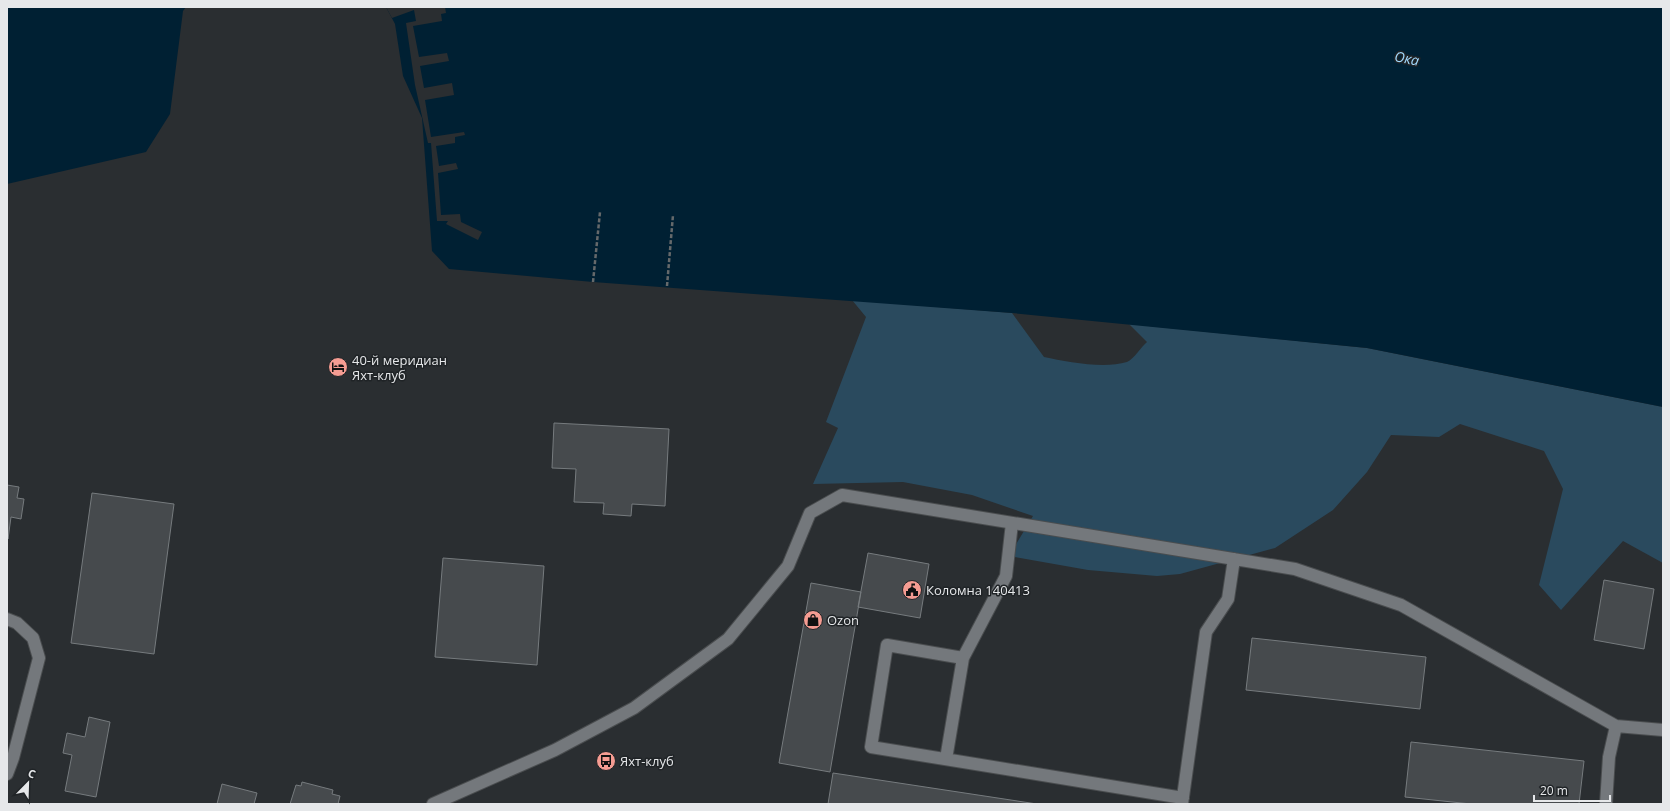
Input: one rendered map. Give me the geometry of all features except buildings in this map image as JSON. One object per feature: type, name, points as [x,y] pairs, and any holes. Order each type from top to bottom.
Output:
[{"type":"street","points":[[433,804],[554,750],[634,708],[728,639],[788,566],[810,513],[842,495],[1295,569],[1400,604],[1616,726],[1663,730]]},
{"type":"street","points":[[946,759],[963,658],[1006,576],[1012,523]]},
{"type":"street","points":[[963,658],[887,646],[871,747],[1183,801],[1206,632],[1228,599],[1234,559]]},
{"type":"street","points":[[7,619],[17,623],[33,638],[39,658],[13,758],[7,774]]},
{"type":"street","points":[[1606,804],[1609,757],[1616,726]]},
{"type":"path","points":[[593,282],[600,212]]},
{"type":"path","points":[[667,286],[673,215]]},
{"type":"shaded area","points":[[852,300],[1012,313],[1044,357],[1074,363],[1108,365],[1127,362],[1130,360],[1147,342],[1129,324],[1367,348],[1663,407],[1663,563],[1623,541],[1561,610],[1539,585],[1563,489],[1544,451],[1460,424],[1439,437],[1391,435],[1367,472],[1333,510],[1275,548],[1180,574],[1157,576],[1088,570],[1009,556],[1033,516],[972,495],[903,482],[813,484],[838,428],[826,422],[866,317]]},
{"type":"water","points":[[7,7],[186,7],[183,11],[170,114],[146,152],[7,184]]},
{"type":"water","name":"Ока","points":[[386,7],[1663,7],[1663,407],[1367,348],[1012,313],[593,282],[449,269],[432,251],[422,118],[403,76],[395,24]]},
{"type":"pier","points":[[386,7],[445,7],[446,13],[441,14],[442,21],[413,26],[419,57],[447,53],[449,61],[420,66],[424,88],[452,83],[454,95],[425,100],[431,137],[464,132],[465,135],[455,137],[455,143],[436,146],[439,166],[456,163],[458,169],[438,173],[441,215],[460,214],[461,222],[482,232],[478,240],[446,224],[448,221],[437,221],[431,143],[428,143],[415,85],[406,23],[416,21],[414,10],[392,18]]},
{"type":"place","name":"40-й меридиан Яхт-клуб","points":[[338,367]]},
{"type":"place","name":"Коломна 140413","points":[[912,590]]},
{"type":"place","name":"Ozon","points":[[813,620]]},
{"type":"place","name":"Яхт-клуб","points":[[606,761]]}]
